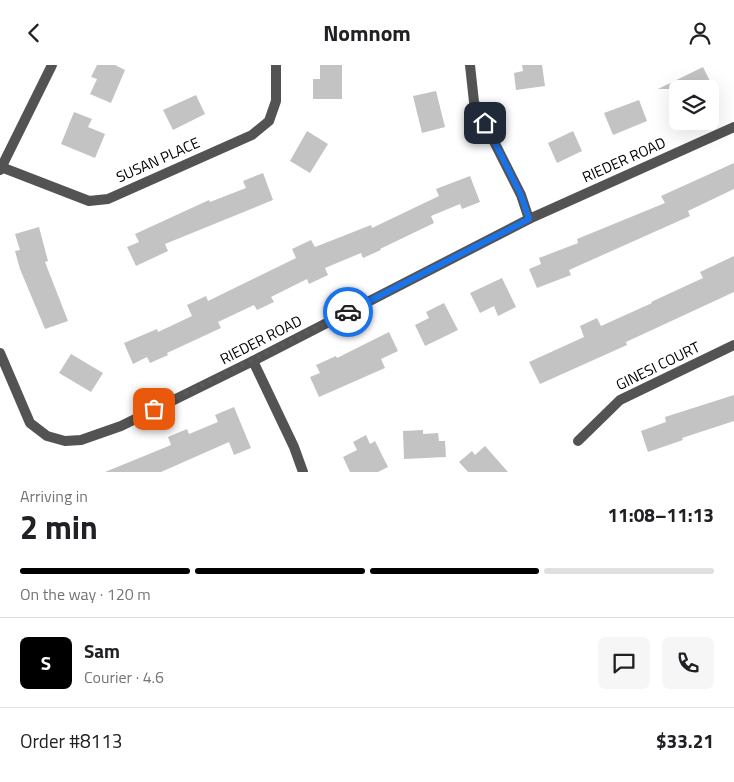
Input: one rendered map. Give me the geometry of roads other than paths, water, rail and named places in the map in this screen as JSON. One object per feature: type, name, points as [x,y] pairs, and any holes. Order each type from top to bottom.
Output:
[{"type":"street","points":[[1,168],[52,65]]},
{"type":"street","name":"SUSAN PLACE","points":[[1,168],[89,201],[108,199],[252,135],[269,121],[276,101],[276,65]]},
{"type":"street","points":[[470,65],[474,102],[521,195],[529,219]]},
{"type":"street","name":"RIEDER ROAD","points":[[0,353],[30,423],[47,437],[65,441],[81,440],[121,425],[253,361],[529,219],[734,127]]},
{"type":"street","name":"GINESI COURT","points":[[578,441],[620,400],[734,345]]},
{"type":"street","points":[[253,361],[294,447],[303,472]]}]
